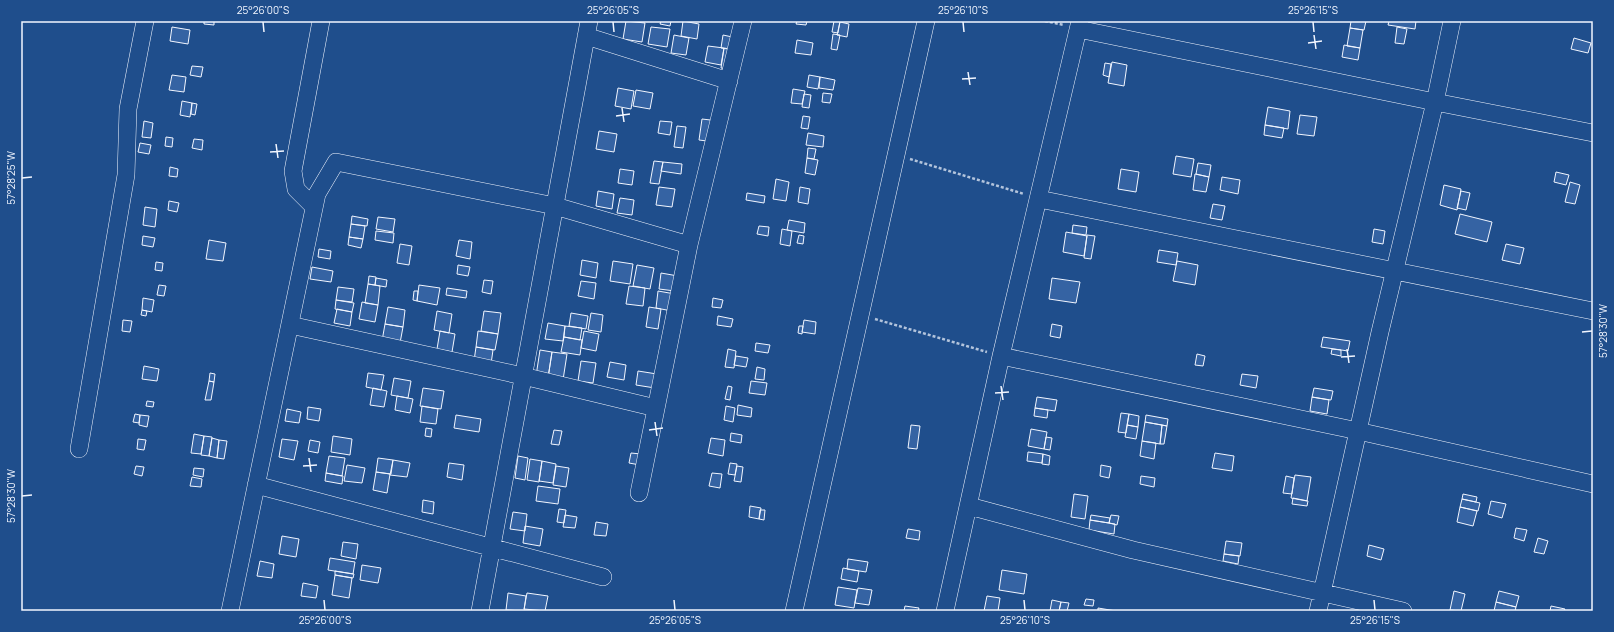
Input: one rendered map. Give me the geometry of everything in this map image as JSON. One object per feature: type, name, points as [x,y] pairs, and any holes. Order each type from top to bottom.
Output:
[{"type":"street","points":[[79,449],[126,175],[128,108],[145,21]]},
{"type":"street","points":[[314,207],[296,189],[293,172],[321,21]]},
{"type":"street","points":[[640,493],[689,245],[743,21]]},
{"type":"street","points":[[794,611],[926,21]]},
{"type":"street","points":[[1318,611],[1393,272],[1435,102],[1452,21]]},
{"type":"street","points":[[945,611],[1001,356],[1079,25],[1435,102],[1593,133]]},
{"type":"street","points":[[480,611],[588,28],[729,81]]},
{"type":"street","points":[[230,611],[317,194],[336,162],[555,206],[689,245]]},
{"type":"street","points":[[1039,198],[1393,272],[1593,311]]},
{"type":"street","points":[[290,325],[523,376],[656,408]]},
{"type":"street","points":[[1001,356],[1358,431],[1593,484]]},
{"type":"street","points":[[256,485],[603,577]]},
{"type":"street","points":[[969,506],[1133,550],[1322,594],[1403,611]]},
{"type":"path","points":[[897,155],[1039,198]]},
{"type":"path","points":[[861,315],[1001,356]]},
{"type":"building","points":[[204,21],[214,21],[214,25],[204,24]]},
{"type":"building","points":[[626,21],[645,23],[642,42],[623,39]]},
{"type":"building","points":[[661,21],[671,21],[670,26],[660,24]]},
{"type":"building","points":[[683,21],[699,24],[697,39],[681,36]]},
{"type":"building","points":[[797,21],[807,21],[806,25],[796,24]]},
{"type":"building","points":[[834,21],[840,21],[838,33],[832,32]]},
{"type":"building","points":[[1351,21],[1366,21],[1364,30],[1350,28]]},
{"type":"building","points":[[1389,21],[1416,21],[1415,29],[1388,25]]},
{"type":"building","points":[[840,22],[849,24],[847,37],[837,35]]},
{"type":"building","points":[[172,27],[190,30],[188,44],[170,41]]},
{"type":"building","points":[[651,27],[670,29],[667,47],[648,44]]},
{"type":"building","points":[[1397,27],[1407,29],[1404,44],[1395,43]]},
{"type":"building","points":[[1350,28],[1363,30],[1360,48],[1347,46]]},
{"type":"building","points":[[833,34],[840,35],[837,50],[831,49]]},
{"type":"building","points":[[674,35],[689,38],[686,55],[671,53]]},
{"type":"building","points":[[723,35],[737,38],[735,50],[721,48]]},
{"type":"building","points":[[1574,38],[1591,43],[1588,53],[1571,49]]},
{"type":"building","points":[[797,40],[813,43],[811,55],[795,53]]},
{"type":"building","points":[[1344,45],[1360,48],[1358,60],[1342,57]]},
{"type":"building","points":[[708,46],[724,48],[721,65],[705,62]]},
{"type":"building","points":[[724,48],[735,50],[732,70],[721,68]]},
{"type":"building","points":[[1112,62],[1127,65],[1124,86],[1108,83]]},
{"type":"building","points":[[1105,63],[1111,64],[1109,77],[1103,75]]},
{"type":"building","points":[[192,66],[203,67],[201,77],[190,75]]},
{"type":"building","points":[[172,75],[186,77],[184,92],[169,90]]},
{"type":"building","points":[[809,75],[820,77],[818,89],[807,87]]},
{"type":"building","points":[[820,77],[835,80],[833,90],[819,88]]},
{"type":"building","points":[[618,88],[634,91],[631,109],[615,106]]},
{"type":"building","points":[[793,89],[805,91],[802,104],[791,103]]},
{"type":"building","points":[[636,90],[653,93],[650,109],[633,106]]},
{"type":"building","points":[[823,93],[832,94],[830,103],[822,102]]},
{"type":"building","points":[[804,94],[811,95],[809,108],[802,107]]},
{"type":"building","points":[[182,101],[192,103],[190,117],[180,115]]},
{"type":"building","points":[[192,103],[197,104],[195,115],[191,114]]},
{"type":"building","points":[[1268,107],[1290,111],[1288,129],[1265,125]]},
{"type":"building","points":[[1300,115],[1317,117],[1314,136],[1297,134]]},
{"type":"building","points":[[803,116],[810,117],[808,129],[801,128]]},
{"type":"building","points":[[702,119],[719,121],[715,142],[699,140]]},
{"type":"building","points":[[144,121],[153,123],[151,138],[142,137]]},
{"type":"building","points":[[660,121],[672,122],[670,135],[658,133]]},
{"type":"building","points":[[1265,125],[1284,128],[1282,138],[1264,135]]},
{"type":"building","points":[[677,126],[686,127],[683,148],[674,147]]},
{"type":"building","points":[[599,131],[617,134],[614,152],[596,149]]},
{"type":"building","points":[[808,133],[824,136],[823,147],[806,145]]},
{"type":"building","points":[[166,137],[173,138],[172,147],[165,146]]},
{"type":"building","points":[[194,139],[203,140],[202,150],[192,148]]},
{"type":"building","points":[[140,143],[151,145],[149,154],[138,152]]},
{"type":"building","points":[[808,148],[816,149],[814,159],[807,158]]},
{"type":"building","points":[[1176,156],[1194,159],[1191,177],[1173,174]]},
{"type":"building","points":[[807,158],[818,160],[815,175],[805,173]]},
{"type":"building","points":[[654,161],[663,162],[659,184],[650,183]]},
{"type":"building","points":[[663,162],[682,164],[681,174],[661,171]]},
{"type":"building","points":[[1198,163],[1211,165],[1209,177],[1196,174]]},
{"type":"building","points":[[170,167],[178,169],[177,177],[169,176]]},
{"type":"building","points":[[620,169],[634,171],[632,185],[618,183]]},
{"type":"building","points":[[1121,169],[1139,172],[1136,192],[1118,189]]},
{"type":"building","points":[[1556,172],[1569,175],[1566,185],[1554,182]]},
{"type":"building","points":[[1195,174],[1209,177],[1206,192],[1193,190]]},
{"type":"building","points":[[1222,177],[1240,180],[1238,194],[1220,190]]},
{"type":"building","points":[[776,179],[789,182],[786,201],[773,199]]},
{"type":"building","points":[[1570,182],[1580,185],[1575,204],[1565,202]]},
{"type":"building","points":[[1444,185],[1461,189],[1457,210],[1440,205]]},
{"type":"building","points":[[659,187],[675,189],[672,207],[656,205]]},
{"type":"building","points":[[800,187],[810,189],[808,204],[798,202]]},
{"type":"building","points":[[598,191],[614,194],[612,209],[596,206]]},
{"type":"building","points":[[1461,191],[1470,193],[1466,210],[1457,208]]},
{"type":"building","points":[[747,193],[765,196],[764,203],[746,200]]},
{"type":"building","points":[[620,198],[634,200],[632,215],[617,213]]},
{"type":"building","points":[[169,201],[179,203],[177,212],[168,210]]},
{"type":"building","points":[[1213,204],[1225,206],[1222,220],[1210,218]]},
{"type":"building","points":[[145,207],[157,209],[155,227],[143,225]]},
{"type":"building","points":[[1460,214],[1492,222],[1487,242],[1455,234]]},
{"type":"building","points":[[352,216],[368,219],[367,226],[351,224]]},
{"type":"building","points":[[378,217],[395,219],[393,232],[376,229]]},
{"type":"building","points":[[789,220],[805,223],[804,233],[787,230]]},
{"type":"building","points":[[351,224],[365,226],[363,239],[349,237]]},
{"type":"building","points":[[1073,225],[1087,227],[1086,235],[1072,233]]},
{"type":"building","points":[[759,226],[769,227],[768,236],[757,234]]},
{"type":"building","points":[[782,229],[792,231],[790,246],[780,244]]},
{"type":"building","points":[[1374,229],[1385,231],[1383,244],[1372,242]]},
{"type":"building","points":[[376,231],[394,233],[393,243],[375,240]]},
{"type":"building","points":[[1066,232],[1087,236],[1084,256],[1063,252]]},
{"type":"building","points":[[799,235],[804,236],[803,244],[797,243]]},
{"type":"building","points":[[1087,235],[1095,236],[1091,259],[1084,258]]},
{"type":"building","points":[[143,236],[155,238],[153,247],[142,245]]},
{"type":"building","points":[[349,237],[363,239],[361,248],[348,245]]},
{"type":"building","points":[[209,240],[226,243],[223,261],[206,259]]},
{"type":"building","points":[[459,240],[472,242],[470,259],[456,256]]},
{"type":"building","points":[[400,244],[412,246],[409,265],[397,263]]},
{"type":"building","points":[[1506,244],[1524,248],[1520,264],[1502,260]]},
{"type":"building","points":[[319,249],[331,251],[330,259],[318,257]]},
{"type":"building","points":[[1159,250],[1178,253],[1176,265],[1157,262]]},
{"type":"building","points":[[582,260],[598,263],[596,278],[580,275]]},
{"type":"building","points":[[613,261],[633,264],[630,284],[610,281]]},
{"type":"building","points":[[1177,261],[1198,265],[1195,285],[1173,281]]},
{"type":"building","points":[[156,262],[163,263],[162,271],[155,270]]},
{"type":"building","points":[[458,265],[470,267],[468,276],[457,274]]},
{"type":"building","points":[[637,265],[654,268],[650,289],[633,286]]},
{"type":"building","points":[[312,267],[333,271],[331,282],[310,279]]},
{"type":"building","points":[[661,273],[678,276],[675,291],[659,289]]},
{"type":"building","points":[[369,276],[376,277],[375,285],[368,284]]},
{"type":"building","points":[[376,278],[387,280],[386,287],[375,285]]},
{"type":"building","points":[[1052,278],[1080,282],[1076,303],[1049,299]]},
{"type":"building","points":[[484,280],[493,281],[491,294],[482,292]]},
{"type":"building","points":[[581,281],[596,283],[594,299],[578,296]]},
{"type":"building","points":[[368,284],[380,286],[378,305],[365,303]]},
{"type":"building","points":[[159,285],[166,286],[164,296],[157,295]]},
{"type":"building","points":[[419,285],[440,288],[437,305],[417,301]]},
{"type":"building","points":[[629,286],[645,288],[643,306],[626,304]]},
{"type":"building","points":[[338,287],[354,289],[352,302],[336,300]]},
{"type":"building","points":[[447,288],[467,291],[466,298],[446,295]]},
{"type":"building","points":[[414,291],[418,291],[417,301],[413,300]]},
{"type":"building","points":[[658,291],[675,294],[672,311],[656,308]]},
{"type":"building","points":[[143,298],[154,300],[152,312],[142,310]]},
{"type":"building","points":[[713,298],[723,300],[721,308],[712,307]]},
{"type":"building","points":[[336,300],[354,303],[352,312],[335,309]]},
{"type":"building","points":[[362,302],[378,305],[375,322],[359,319]]},
{"type":"building","points":[[388,307],[405,310],[403,327],[385,324]]},
{"type":"building","points":[[649,307],[661,309],[658,329],[646,327]]},
{"type":"building","points":[[337,309],[352,312],[350,326],[334,323]]},
{"type":"building","points":[[142,310],[147,311],[146,316],[141,315]]},
{"type":"building","points":[[437,311],[452,314],[449,333],[434,330]]},
{"type":"building","points":[[484,311],[501,313],[498,334],[481,331]]},
{"type":"building","points":[[571,313],[588,316],[586,329],[569,326]]},
{"type":"building","points":[[591,313],[603,315],[601,332],[588,330]]},
{"type":"building","points":[[718,316],[733,319],[731,327],[717,325]]},
{"type":"building","points":[[123,320],[132,321],[130,332],[122,331]]},
{"type":"building","points":[[804,320],[816,322],[815,334],[802,332]]},
{"type":"building","points":[[548,323],[565,326],[563,341],[545,339]]},
{"type":"building","points":[[385,324],[403,327],[400,343],[382,341]]},
{"type":"building","points":[[1052,324],[1062,326],[1060,338],[1050,336]]},
{"type":"building","points":[[565,326],[582,328],[580,340],[564,337]]},
{"type":"building","points":[[799,326],[803,326],[802,334],[798,333]]},
{"type":"building","points":[[440,331],[455,334],[452,352],[437,349]]},
{"type":"building","points":[[478,331],[498,334],[495,350],[476,347]]},
{"type":"building","points":[[584,331],[599,334],[596,351],[581,348]]},
{"type":"building","points":[[564,337],[582,340],[580,355],[561,352]]},
{"type":"building","points":[[1323,337],[1350,341],[1348,351],[1321,347]]},
{"type":"building","points":[[756,343],[770,345],[768,353],[755,351]]},
{"type":"building","points":[[476,347],[493,350],[491,364],[474,361]]},
{"type":"building","points":[[728,349],[736,351],[734,368],[725,367]]},
{"type":"building","points":[[1332,349],[1341,350],[1341,356],[1331,354]]},
{"type":"building","points":[[540,350],[552,352],[548,378],[536,376]]},
{"type":"building","points":[[552,352],[567,354],[563,380],[548,378]]},
{"type":"building","points":[[1197,354],[1205,356],[1203,366],[1195,365]]},
{"type":"building","points":[[736,356],[748,358],[746,367],[734,365]]},
{"type":"building","points":[[581,361],[596,363],[593,383],[578,381]]},
{"type":"building","points":[[610,362],[626,365],[624,380],[607,377]]},
{"type":"building","points":[[144,366],[159,369],[157,381],[142,379]]},
{"type":"building","points":[[757,367],[765,369],[764,380],[755,379]]},
{"type":"building","points":[[638,371],[657,374],[655,388],[636,385]]},
{"type":"building","points":[[210,373],[215,374],[214,382],[209,381]]},
{"type":"building","points":[[368,373],[384,375],[381,390],[366,387]]},
{"type":"building","points":[[1242,374],[1258,376],[1256,388],[1240,385]]},
{"type":"building","points":[[394,378],[411,381],[408,398],[391,395]]},
{"type":"building","points":[[209,381],[214,382],[211,400],[205,400]]},
{"type":"building","points":[[751,381],[767,383],[765,395],[749,393]]},
{"type":"building","points":[[728,386],[732,387],[730,400],[725,399]]},
{"type":"building","points":[[373,388],[387,391],[384,407],[370,405]]},
{"type":"building","points":[[423,388],[444,391],[441,409],[420,406]]},
{"type":"building","points":[[1314,388],[1333,391],[1331,400],[1312,397]]},
{"type":"building","points":[[397,396],[413,399],[410,413],[395,410]]},
{"type":"building","points":[[1037,397],[1057,400],[1055,411],[1035,408]]},
{"type":"building","points":[[1312,397],[1329,400],[1327,414],[1310,411]]},
{"type":"building","points":[[147,401],[154,402],[153,407],[146,406]]},
{"type":"building","points":[[738,405],[752,408],[751,417],[737,415]]},
{"type":"building","points":[[422,406],[438,409],[436,424],[420,422]]},
{"type":"building","points":[[726,406],[735,408],[733,422],[724,420]]},
{"type":"building","points":[[308,407],[321,409],[319,421],[307,419]]},
{"type":"building","points":[[1035,408],[1048,410],[1047,418],[1034,416]]},
{"type":"building","points":[[287,409],[301,412],[299,423],[285,421]]},
{"type":"building","points":[[1121,413],[1129,414],[1126,433],[1118,432]]},
{"type":"building","points":[[135,414],[140,415],[139,423],[133,422]]},
{"type":"building","points":[[1129,414],[1139,416],[1138,427],[1127,425]]},
{"type":"building","points":[[140,415],[149,416],[147,427],[139,425]]},
{"type":"building","points":[[456,415],[481,419],[479,432],[454,428]]},
{"type":"building","points":[[1146,415],[1168,419],[1167,426],[1145,422]]},
{"type":"building","points":[[1145,422],[1162,425],[1160,444],[1142,441]]},
{"type":"building","points":[[911,425],[920,426],[917,449],[908,448]]},
{"type":"building","points":[[1127,425],[1138,427],[1136,439],[1125,437]]},
{"type":"building","points":[[1162,425],[1167,426],[1164,444],[1160,444]]},
{"type":"building","points":[[426,428],[432,429],[431,437],[425,436]]},
{"type":"building","points":[[1031,429],[1047,432],[1044,449],[1028,446]]},
{"type":"building","points":[[554,430],[562,431],[559,445],[551,444]]},
{"type":"building","points":[[731,433],[742,435],[741,443],[730,441]]},
{"type":"building","points":[[194,434],[204,436],[201,454],[191,453]]},
{"type":"building","points":[[204,436],[212,437],[209,456],[201,455]]},
{"type":"building","points":[[333,436],[352,439],[350,455],[331,452]]},
{"type":"building","points":[[1046,437],[1052,438],[1050,450],[1044,449]]},
{"type":"building","points":[[212,438],[219,440],[217,458],[209,456]]},
{"type":"building","points":[[711,438],[725,440],[723,456],[708,453]]},
{"type":"building","points":[[138,439],[146,440],[144,450],[137,449]]},
{"type":"building","points":[[282,439],[298,441],[294,460],[279,457]]},
{"type":"building","points":[[219,440],[227,441],[224,459],[217,458]]},
{"type":"building","points":[[310,440],[320,442],[318,453],[308,451]]},
{"type":"building","points":[[1142,441],[1156,443],[1154,459],[1140,456]]},
{"type":"building","points":[[1028,452],[1043,454],[1042,463],[1027,461]]},
{"type":"building","points":[[631,453],[641,454],[640,465],[629,463]]},
{"type":"building","points":[[1215,453],[1234,456],[1232,471],[1212,468]]},
{"type":"building","points":[[1043,454],[1050,456],[1049,465],[1042,464]]},
{"type":"building","points":[[329,456],[345,458],[342,476],[326,473]]},
{"type":"building","points":[[518,456],[528,458],[525,480],[515,478]]},
{"type":"building","points":[[378,458],[393,460],[391,474],[376,472]]},
{"type":"building","points":[[530,459],[542,461],[539,482],[527,480]]},
{"type":"building","points":[[393,460],[410,463],[407,477],[390,475]]},
{"type":"building","points":[[542,461],[556,464],[553,483],[539,481]]},
{"type":"building","points":[[449,463],[464,465],[462,480],[447,477]]},
{"type":"building","points":[[730,463],[737,464],[735,475],[728,474]]},
{"type":"building","points":[[347,465],[365,468],[362,483],[344,481]]},
{"type":"building","points":[[1101,465],[1111,467],[1109,478],[1100,476]]},
{"type":"building","points":[[136,466],[144,467],[142,476],[134,474]]},
{"type":"building","points":[[556,466],[569,468],[566,487],[553,485]]},
{"type":"building","points":[[737,466],[743,467],[741,482],[734,481]]},
{"type":"building","points":[[194,468],[204,469],[203,477],[193,475]]},
{"type":"building","points":[[376,472],[390,474],[387,493],[373,490]]},
{"type":"building","points":[[326,473],[343,476],[342,484],[325,481]]},
{"type":"building","points":[[712,473],[722,474],[720,488],[709,486]]},
{"type":"building","points":[[1295,475],[1311,477],[1307,501],[1291,498]]},
{"type":"building","points":[[1141,476],[1155,478],[1154,487],[1140,484]]},
{"type":"building","points":[[1286,476],[1294,478],[1292,494],[1283,493]]},
{"type":"building","points":[[192,477],[202,479],[201,487],[190,486]]},
{"type":"building","points":[[538,486],[560,489],[558,504],[536,501]]},
{"type":"building","points":[[1074,494],[1088,496],[1085,519],[1071,517]]},
{"type":"building","points":[[1463,494],[1477,497],[1476,502],[1462,499]]},
{"type":"building","points":[[1293,498],[1308,501],[1307,506],[1292,504]]},
{"type":"building","points":[[1462,499],[1480,503],[1478,511],[1460,507]]},
{"type":"building","points":[[423,500],[434,502],[433,514],[422,512]]},
{"type":"building","points":[[1491,501],[1506,504],[1502,518],[1488,514]]},
{"type":"building","points":[[750,506],[761,508],[759,519],[749,517]]},
{"type":"building","points":[[1460,507],[1477,511],[1473,526],[1457,522]]},
{"type":"building","points":[[559,509],[566,510],[564,523],[557,522]]},
{"type":"building","points":[[760,510],[765,510],[764,520],[759,519]]},
{"type":"building","points":[[513,512],[527,514],[525,531],[510,529]]},
{"type":"building","points":[[565,515],[577,517],[575,528],[563,527]]},
{"type":"building","points":[[1091,515],[1110,518],[1109,523],[1090,520]]},
{"type":"building","points":[[1111,515],[1119,516],[1117,525],[1109,523]]},
{"type":"building","points":[[1090,520],[1115,524],[1114,534],[1089,530]]},
{"type":"building","points":[[596,522],[608,524],[606,536],[594,535]]},
{"type":"building","points":[[525,526],[543,529],[540,546],[523,543]]},
{"type":"building","points":[[1516,528],[1527,530],[1524,541],[1514,538]]},
{"type":"building","points":[[908,529],[920,531],[919,540],[906,538]]},
{"type":"building","points":[[282,536],[299,539],[296,557],[279,554]]},
{"type":"building","points":[[1538,538],[1548,541],[1544,554],[1534,552]]},
{"type":"building","points":[[1226,541],[1242,543],[1240,556],[1224,554]]},
{"type":"building","points":[[343,542],[358,544],[356,559],[341,556]]},
{"type":"building","points":[[1369,545],[1384,549],[1381,560],[1367,556]]},
{"type":"building","points":[[1224,554],[1239,556],[1238,564],[1223,561]]},
{"type":"building","points":[[330,558],[355,562],[353,574],[328,570]]},
{"type":"building","points":[[848,559],[868,562],[866,572],[847,569]]},
{"type":"building","points":[[260,561],[274,564],[272,578],[257,576]]},
{"type":"building","points":[[362,565],[381,568],[378,583],[360,580]]},
{"type":"building","points":[[843,568],[859,571],[857,582],[841,579]]},
{"type":"building","points":[[1002,570],[1027,574],[1024,594],[999,590]]},
{"type":"building","points":[[335,571],[354,574],[353,578],[335,575]]},
{"type":"building","points":[[335,575],[352,578],[349,598],[332,595]]},
{"type":"building","points":[[303,583],[318,586],[316,598],[301,596]]},
{"type":"building","points":[[838,587],[857,590],[854,608],[835,605]]},
{"type":"building","points":[[858,588],[872,590],[869,605],[855,603]]},
{"type":"building","points":[[1454,591],[1465,594],[1461,611],[1450,610]]},
{"type":"building","points":[[1499,591],[1519,596],[1516,607],[1496,602]]},
{"type":"building","points":[[508,593],[526,596],[524,611],[506,610]]},
{"type":"building","points":[[527,593],[548,596],[545,611],[524,609]]},
{"type":"building","points":[[987,596],[1000,598],[998,611],[984,611]]},
{"type":"building","points":[[1086,599],[1094,600],[1093,606],[1084,605]]},
{"type":"building","points":[[1052,600],[1061,602],[1059,611],[1050,611]]},
{"type":"building","points":[[1061,602],[1069,603],[1067,611],[1059,611]]},
{"type":"building","points":[[1496,602],[1516,607],[1515,611],[1494,611]]},
{"type":"building","points":[[905,606],[919,608],[918,611],[904,611]]},
{"type":"building","points":[[1551,606],[1565,609],[1564,611],[1550,611]]},
{"type":"building","points":[[1098,608],[1116,611],[1098,611]]}]
